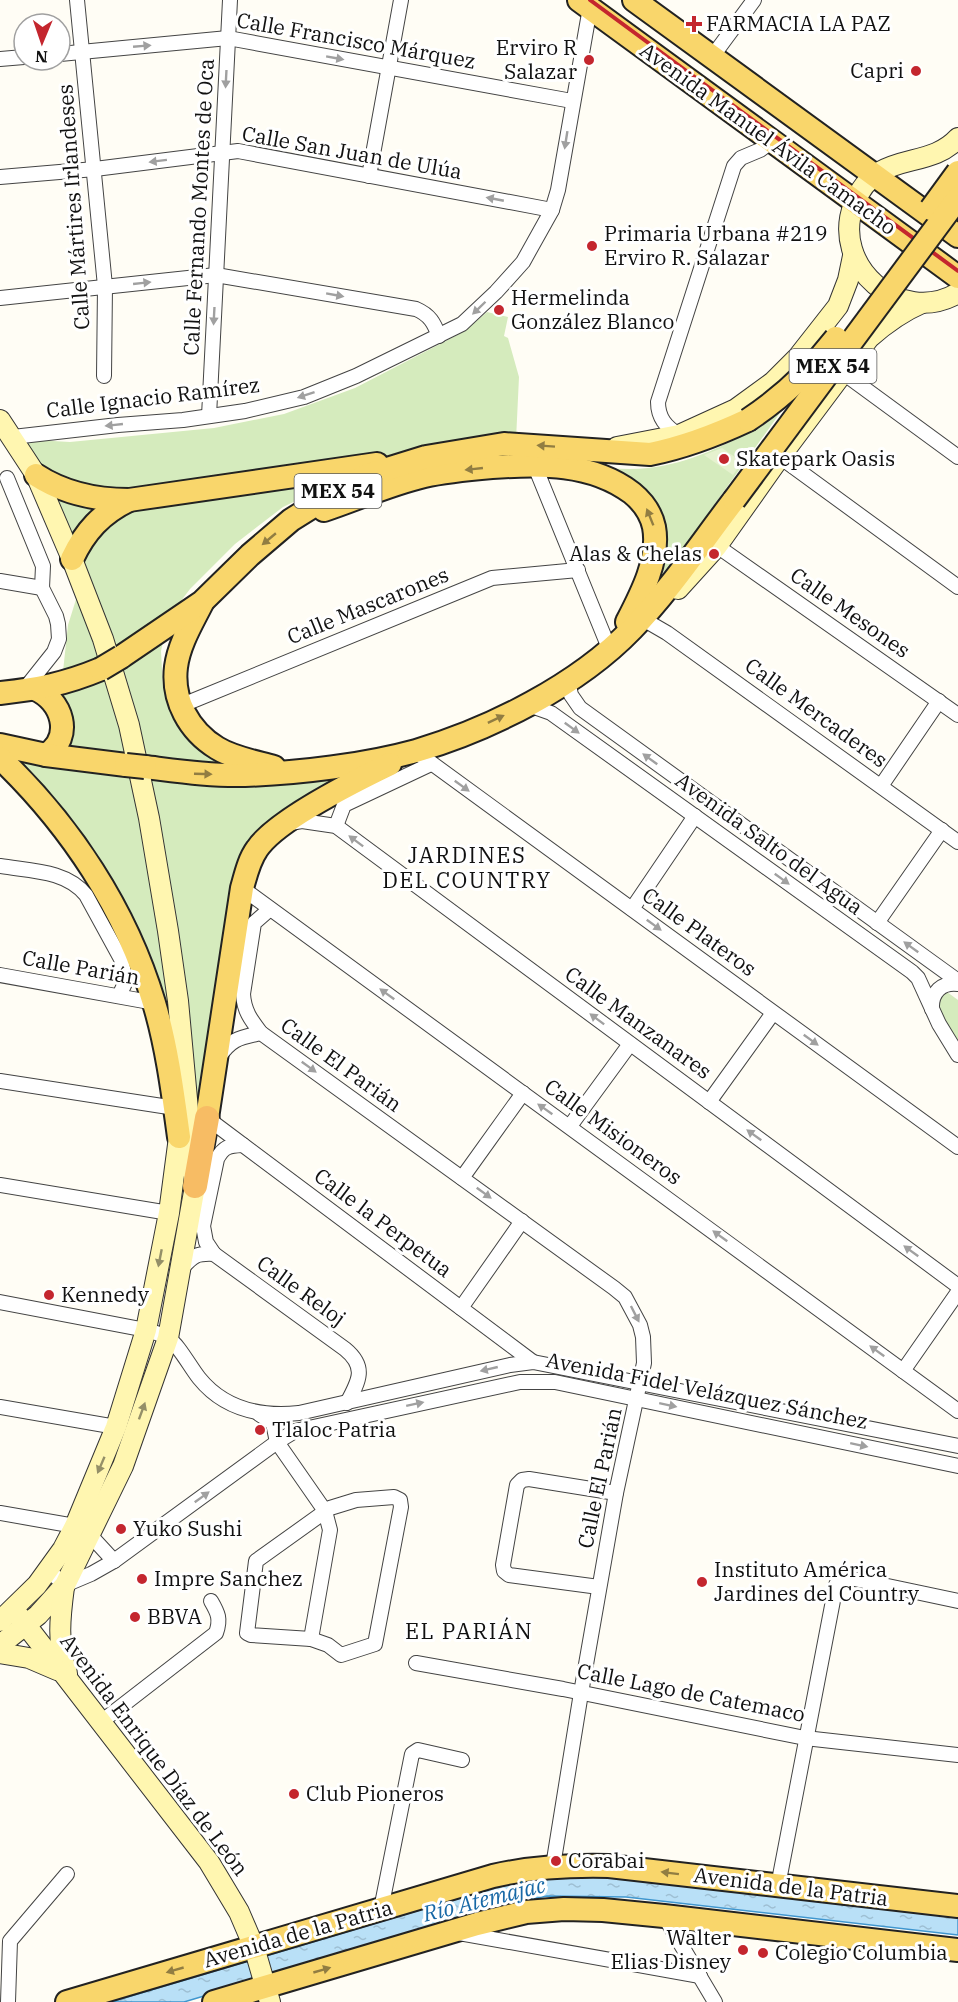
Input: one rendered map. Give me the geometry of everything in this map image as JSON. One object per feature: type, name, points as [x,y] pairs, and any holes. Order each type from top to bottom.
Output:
[{"type":"highway","points":[[195,1186],[207,1118]]},
{"type":"main road","name":"Avenida Manuel Ávila Camacho","points":[[634,0],[958,236]]},
{"type":"main road","name":"Avenida Manuel Ávila Camacho","points":[[587,3],[771,142],[958,278]]},
{"type":"main road","points":[[958,138],[945,149],[894,164],[875,175],[863,188],[855,202],[850,220],[849,238],[853,256],[864,275],[880,290],[900,300],[922,303],[939,301],[958,293]]},
{"type":"main road","points":[[916,159],[935,159],[958,170]]},
{"type":"main road","name":"MEX 54","points":[[0,693],[69,682],[101,669],[202,602],[250,555],[291,520],[368,475],[408,462],[467,449],[504,444],[650,454],[709,438],[748,420],[775,402],[823,355],[958,170]]},
{"type":"main road","name":"MEX 54","points":[[640,626],[958,198]]},
{"type":"main road","name":"MEX 54","points":[[604,450],[679,435],[736,409],[773,382],[815,336],[838,306],[844,294],[853,256]]},
{"type":"main road","points":[[844,294],[858,292],[871,299],[878,311],[882,327]]},
{"type":"main road","name":"MEX 54","points":[[0,746],[46,755],[195,774],[244,775],[423,757],[471,730],[540,699],[568,681],[640,626],[717,546],[842,372],[869,339],[903,312],[922,303]]},
{"type":"main road","points":[[0,420],[33,471],[72,559],[107,650],[129,725],[142,783],[170,943],[179,1012],[179,1137],[169,1213],[146,1330],[65,1585],[60,1614],[60,1644],[67,1678]]},
{"type":"main road","points":[[33,471],[47,483],[78,494],[112,500],[129,500],[356,466],[408,462]]},
{"type":"main road","points":[[291,520],[422,476],[451,471],[534,464],[575,469],[613,481],[636,497],[648,510],[655,535],[652,560],[643,589],[633,610],[609,648]]},
{"type":"main road","points":[[72,559],[93,526],[110,511],[129,500]]},
{"type":"main road","points":[[202,602],[182,645],[176,667],[176,686],[180,706],[191,725],[218,749],[262,764],[295,771]]},
{"type":"main road","points":[[29,690],[53,701],[62,720],[58,743],[46,755]]},
{"type":"main road","points":[[207,1118],[242,888],[247,870],[258,847],[284,824],[423,757]]},
{"type":"main road","points":[[0,758],[33,790],[80,849],[127,932],[154,1003],[180,1102],[195,1186],[168,1338],[123,1466],[83,1531],[7,1615]]},
{"type":"main road","points":[[0,1645],[51,1602],[65,1585]]},
{"type":"main road","name":"Avenida Enrique Díaz de León","points":[[7,1615],[26,1625],[209,1862],[239,1912],[254,1949],[266,1990]]},
{"type":"main road","points":[[0,1653],[29,1658],[67,1678]]},
{"type":"main road","name":"Avenida de la Patria","points":[[68,2002],[523,1869],[553,1866],[609,1866],[958,1906]]},
{"type":"main road","name":"Avenida de la Patria","points":[[214,2002],[266,1990],[451,1932],[526,1912],[564,1909],[664,1916],[958,1950]]},
{"type":"street","name":"Calle Mártires Irlandeses","points":[[78,0],[105,286],[104,376]]},
{"type":"street","name":"Calle Fernando Montes de Oca","points":[[209,416],[230,0]]},
{"type":"street","points":[[369,176],[402,0]]},
{"type":"street","points":[[712,57],[754,0]]},
{"type":"street","name":"Calle Ignacio Ramírez","points":[[13,437],[246,411],[304,397],[356,376],[462,324],[523,262],[552,210],[558,190],[587,3]]},
{"type":"street","name":"Calle Francisco Márquez","points":[[72,53],[228,38],[573,101]]},
{"type":"street","points":[[679,435],[661,418],[658,402],[734,166],[741,158],[760,150],[771,142]]},
{"type":"street","name":"Calle San Juan de Ulúa","points":[[0,177],[95,169],[238,151],[552,210]]},
{"type":"street","points":[[0,298],[216,275],[416,309],[432,320],[439,336]]},
{"type":"street","points":[[842,372],[958,457]]},
{"type":"street","points":[[780,458],[958,586]]},
{"type":"street","points":[[534,464],[609,648]]},
{"type":"street","points":[[29,690],[54,652],[58,639],[56,616],[42,588],[43,566],[4,478],[33,471]]},
{"type":"street","name":"Calle Mesones","points":[[717,546],[958,715]]},
{"type":"street","name":"Calle Mascarones","points":[[180,706],[492,578],[578,570]]},
{"type":"street","points":[[0,581],[42,588]]},
{"type":"street","name":"Calle Mercaderes","points":[[640,626],[667,633],[958,842]]},
{"type":"street","name":"Avenida Salto del Agua","points":[[568,681],[571,695],[580,708],[958,983]]},
{"type":"street","points":[[881,786],[939,701]]},
{"type":"street","name":"Avenida Salto del Agua","points":[[520,708],[534,707],[551,713],[912,972],[918,978],[939,1024],[958,1055]]},
{"type":"street","name":"Calle Plateros","points":[[423,757],[958,1148]]},
{"type":"street","points":[[336,826],[340,799]]},
{"type":"street","points":[[632,909],[694,816]]},
{"type":"street","name":"Calle Manzanares","points":[[284,824],[302,821],[336,826],[958,1286]]},
{"type":"street","points":[[877,923],[942,830]]},
{"type":"street","points":[[747,854],[760,838]]},
{"type":"street","points":[[59,876],[68,874],[78,865],[80,849]]},
{"type":"street","points":[[0,866],[59,876],[80,887],[121,959],[126,981],[118,996]]},
{"type":"street","name":"Calle Misioneros","points":[[242,888],[958,1411]]},
{"type":"street","points":[[217,1060],[226,1046],[235,1039],[261,1033],[248,1017],[243,994],[254,923],[270,909]]},
{"type":"street","name":"Calle Parián","points":[[0,975],[154,1003]]},
{"type":"street","points":[[932,1009],[933,998],[939,989],[949,983],[958,983]]},
{"type":"street","points":[[709,1102],[773,1013]]},
{"type":"street","name":"Calle El Parián","points":[[261,1033],[625,1297],[635,1313],[643,1337],[644,1363],[616,1492],[580,1693],[553,1866]]},
{"type":"street","points":[[570,1126],[630,1044]]},
{"type":"street","points":[[0,1081],[180,1102]]},
{"type":"street","points":[[462,1178],[523,1093]]},
{"type":"street","name":"Calle la Perpetua","points":[[207,1118],[533,1362]]},
{"type":"street","points":[[214,1254],[206,1242],[203,1226],[217,1159],[222,1149],[243,1145]]},
{"type":"street","points":[[0,1185],[169,1213]]},
{"type":"street","points":[[461,1308],[522,1221]]},
{"type":"street","points":[[181,1269],[192,1257],[202,1253],[214,1254]]},
{"type":"street","name":"Calle Reloj","points":[[214,1254],[354,1357],[359,1366],[359,1377],[347,1402]]},
{"type":"street","points":[[903,1371],[958,1292]]},
{"type":"street","points":[[0,1302],[146,1330],[168,1338],[210,1389],[228,1402],[257,1413],[273,1423],[277,1442],[325,1511],[330,1530],[311,1639]]},
{"type":"street","name":"Avenida Fidel Velázquez Sánchez","points":[[257,1413],[279,1415],[533,1362],[958,1446]]},
{"type":"street","name":"Avenida Fidel Velázquez Sánchez","points":[[65,1585],[92,1574],[114,1561],[295,1431],[520,1382],[555,1382],[958,1466]]},
{"type":"street","points":[[0,1407],[116,1426]]},
{"type":"street","points":[[599,1587],[509,1575],[504,1571],[503,1564],[517,1485],[522,1480],[529,1479],[616,1492]]},
{"type":"street","points":[[394,1497],[399,1500],[401,1507],[377,1642],[342,1655],[327,1645],[311,1639],[251,1635],[247,1633],[246,1628],[256,1561],[325,1511],[356,1500],[394,1497]]},
{"type":"street","points":[[0,1513],[83,1531],[114,1561]]},
{"type":"street","points":[[48,1571],[65,1585]]},
{"type":"street","points":[[778,1886],[839,1579],[845,1577],[958,1601]]},
{"type":"street","points":[[101,1722],[216,1633],[219,1615],[211,1601]]},
{"type":"street","name":"Calle Lago de Catemaco","points":[[416,1663],[806,1738],[958,1755]]},
{"type":"street","points":[[381,1909],[412,1754],[418,1750],[462,1760]]},
{"type":"street","points":[[8,2002],[10,1941],[67,1874]]},
{"type":"street","points":[[664,1916],[716,2002]]},
{"type":"street","name":"Avenida de la Patria","points":[[451,1932],[700,1976]]},
{"type":"green space","points":[[487,312],[508,317],[504,336],[508,338],[519,377],[516,440],[337,481],[283,507],[235,544],[190,589],[168,618],[161,651],[163,687],[171,709],[196,746],[219,763],[249,777],[363,771],[234,877],[227,909],[204,1105],[199,1110],[137,945],[11,762],[42,761],[60,699],[68,625],[84,574],[18,439],[70,442],[214,428],[284,414],[355,388],[465,331]]},
{"type":"green space","points":[[780,413],[674,561],[648,588],[660,522],[593,468],[641,469],[683,461],[717,448]]},
{"type":"green space","name":"Skatepark Oasis","points":[[722,448],[742,462],[733,475],[704,455]]},
{"type":"green space","points":[[947,992],[958,1000],[958,1047],[935,1008],[936,997]]},
{"type":"water","name":"Río Atemajac","points":[[565,1875],[627,1877],[958,1917],[958,1935],[626,1897],[547,1896],[517,1902],[184,2002],[111,2002],[507,1884]]},
{"type":"railway","points":[[590,0],[958,271]]},
{"type":"place","name":"FARMACIA LA PAZ","points":[[694,24]]},
{"type":"place","name":"Erviro R Salazar","points":[[589,60]]},
{"type":"place","name":"Capri","points":[[916,71]]},
{"type":"place","name":"Primaria Urbana #219 Erviro R. Salazar","points":[[592,246]]},
{"type":"place","name":"Hermelinda González Blanco","points":[[499,310]]},
{"type":"place","name":"Skatepark Oasis","points":[[724,459]]},
{"type":"place","name":"Alas & Chelas","points":[[714,554]]},
{"type":"place","name":"Kennedy","points":[[49,1295]]},
{"type":"place","name":"Tlaloc Patria","points":[[260,1430]]},
{"type":"place","name":"Yuko Sushi","points":[[121,1529]]},
{"type":"place","name":"Impre Sanchez","points":[[142,1579]]},
{"type":"place","name":"Instituto América Jardines del Country","points":[[702,1582]]},
{"type":"place","name":"BBVA","points":[[135,1617]]},
{"type":"place","name":"Club Pioneros","points":[[294,1794]]},
{"type":"place","name":"Corabai","points":[[556,1861]]},
{"type":"place","name":"Walter Elias Disney","points":[[743,1950]]},
{"type":"place","name":"Colegio Columbia","points":[[763,1953]]},
{"type":"district","name":"JARDINES DEL COUNTRY","points":[[467,868]]},
{"type":"district","name":"EL PARIÁN","points":[[469,1631]]}]
